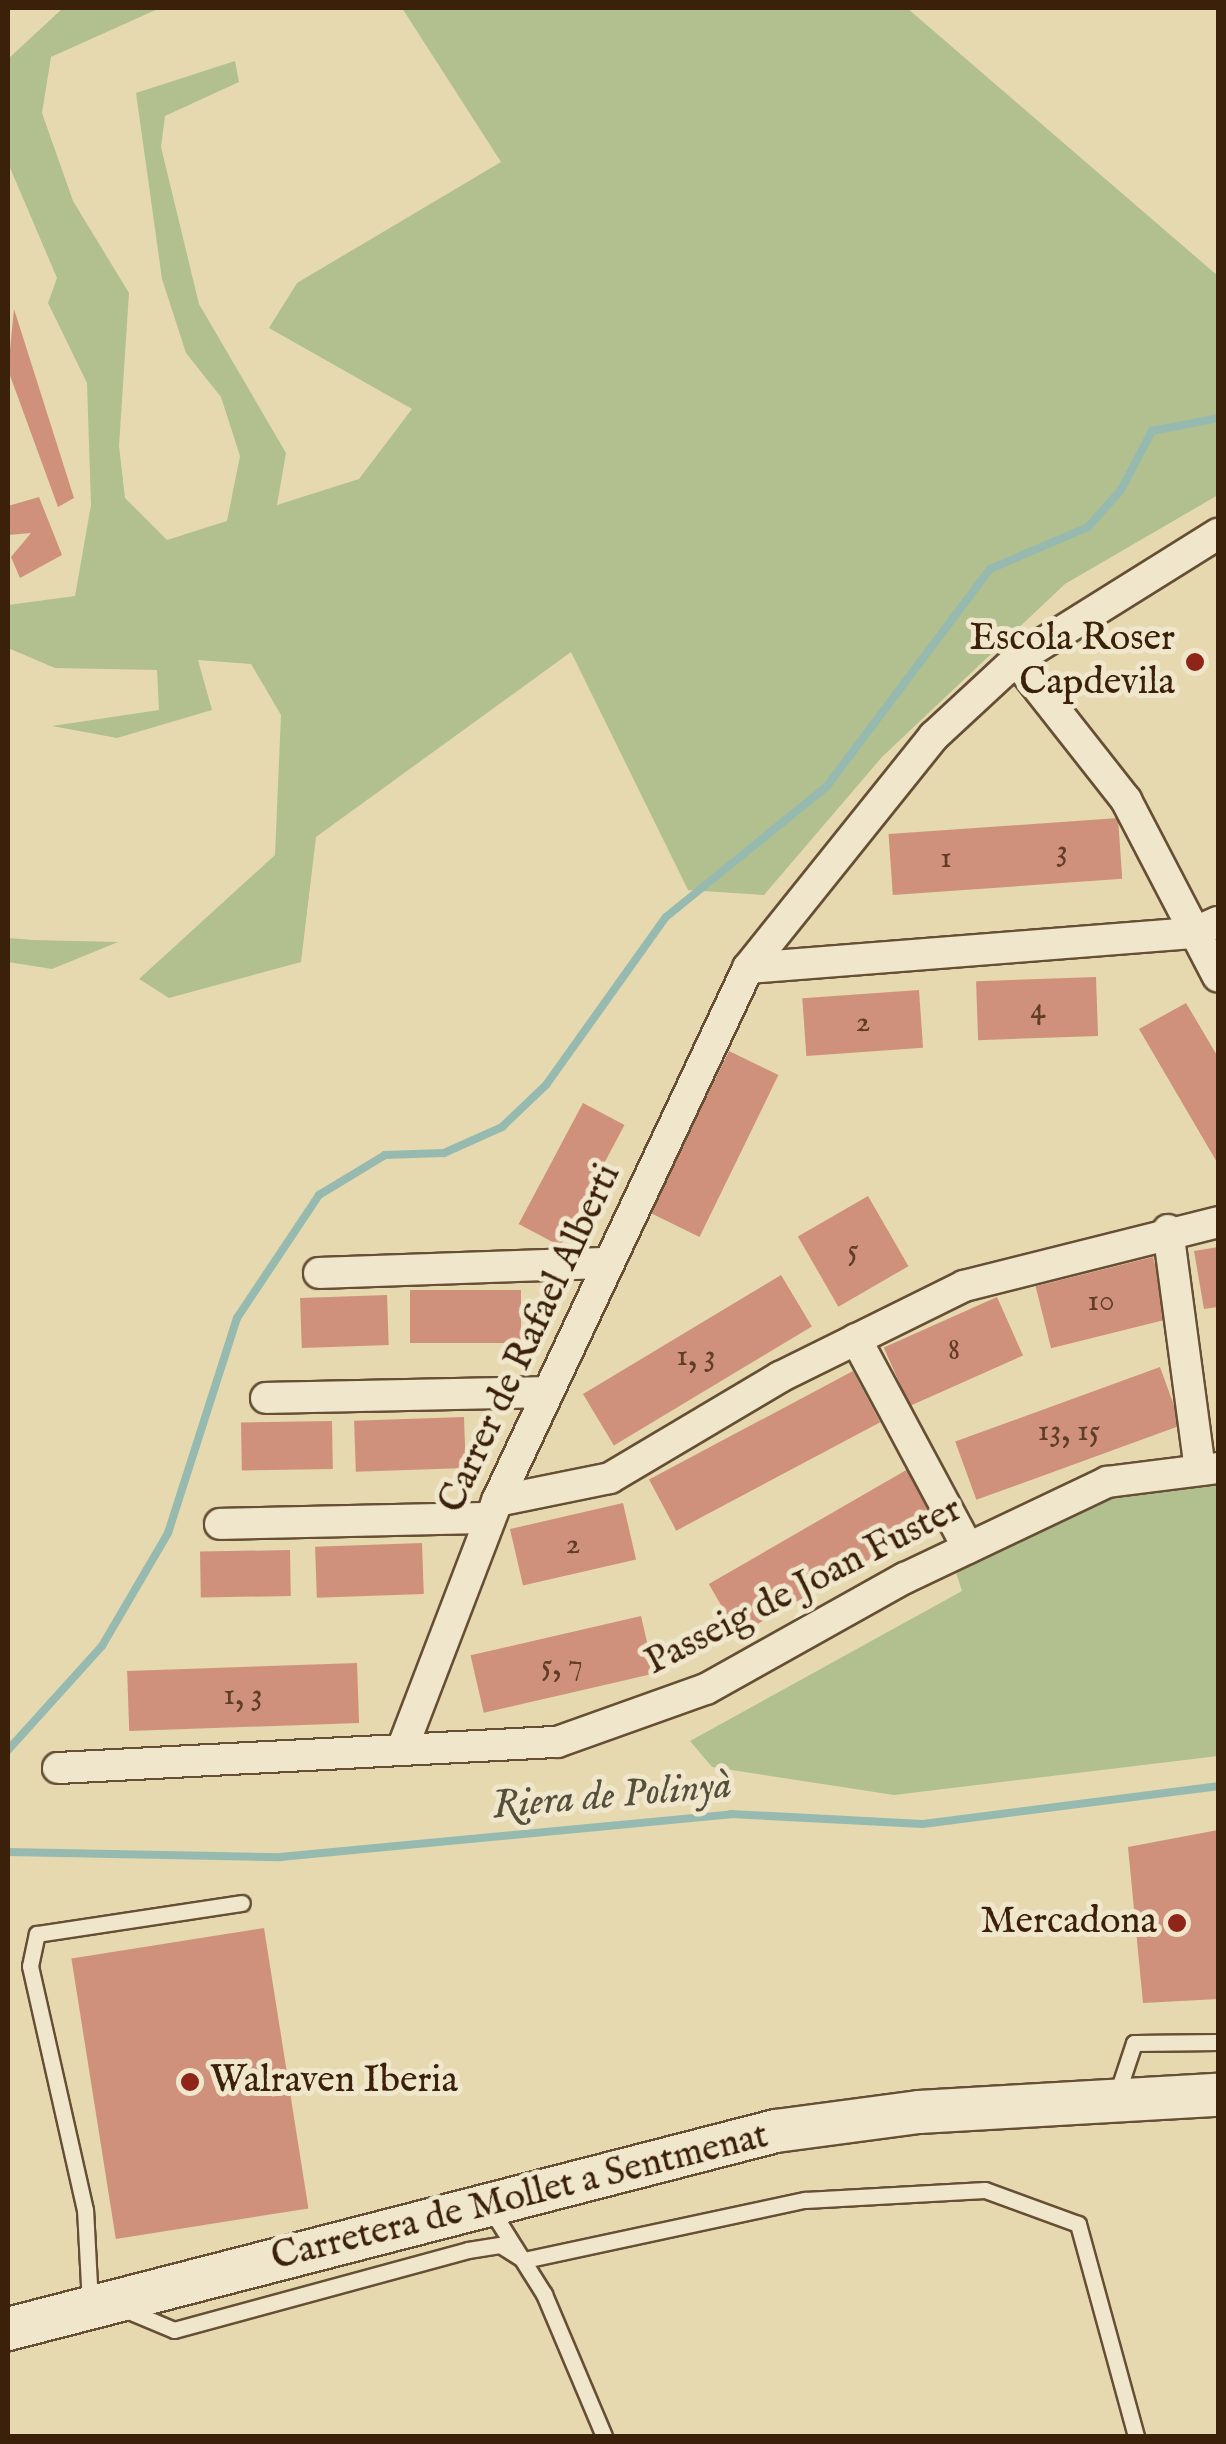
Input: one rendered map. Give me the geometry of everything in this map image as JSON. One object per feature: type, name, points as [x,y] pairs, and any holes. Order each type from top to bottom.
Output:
[{"type":"street","name":"Carrer de Rafael Alberti","points":[[402,1749],[494,1509],[748,968],[934,736],[1016,660],[1218,534]]},
{"type":"street","points":[[1016,660],[1126,800],[1206,928],[1218,978]]},
{"type":"street","points":[[748,968],[1206,928]]},
{"type":"street","points":[[220,1524],[494,1509],[610,1478],[856,1339],[964,1286],[1168,1230],[1218,1222]]},
{"type":"street","points":[[1168,1230],[1209,1469]]},
{"type":"street","points":[[319,1273],[609,1262]]},
{"type":"street","points":[[856,1339],[968,1548]]},
{"type":"street","points":[[266,1398],[548,1392]]},
{"type":"street","name":"Passeig de Joan Fuster","points":[[58,1768],[556,1742],[706,1690],[968,1548],[1107,1482],[1209,1469]]},
{"type":"street","name":"Carretera de Mollet a Sentmenat","points":[[8,2329],[485,2202],[776,2131],[1115,2098],[1218,2095]]},
{"type":"lane","points":[[242,1902],[37,1934],[30,1966],[85,2210],[100,2306],[174,2330],[468,2250],[500,2245],[524,2260],[806,2200],[985,2190],[1078,2224],[1136,2436]]},
{"type":"lane","points":[[1115,2098],[1134,2043],[1218,2042]]},
{"type":"lane","points":[[485,2202],[524,2260],[604,2436]]},
{"type":"green space","points":[[63,8],[160,8],[51,57],[42,113],[73,201],[129,293],[119,446],[125,498],[167,540],[227,521],[240,456],[221,397],[186,353],[162,279],[136,93],[235,61],[239,82],[165,116],[161,147],[199,304],[286,453],[277,505],[359,479],[412,409],[269,328],[297,283],[501,162],[402,8],[907,8],[1218,276],[1218,495],[1065,584],[882,757],[764,895],[688,890],[571,652],[316,837],[301,962],[169,998],[139,979],[275,855],[281,715],[251,664],[198,660],[212,710],[117,738],[52,726],[159,710],[157,670],[55,668],[8,648],[8,605],[75,596],[91,505],[87,383],[48,303],[57,278],[8,163],[8,59]]},
{"type":"green space","points":[[8,938],[118,942],[52,969],[8,962]]},
{"type":"green space","points":[[1218,1479],[1218,1756],[894,1795],[712,1767],[690,1741],[962,1591],[954,1566],[1110,1491]]},
{"type":"building","points":[[14,309],[74,498],[58,507],[8,370]]},
{"type":"building","points":[[39,497],[62,555],[20,578],[11,557],[31,533],[8,535],[8,506]]},
{"type":"building","points":[[1118,818],[1122,879],[893,895],[889,834]]},
{"type":"building","points":[[1096,977],[1098,1036],[978,1040],[976,981]]},
{"type":"building","points":[[919,990],[923,1048],[806,1056],[802,998]]},
{"type":"building","points":[[1186,1003],[1218,1057],[1218,1164],[1139,1029]]},
{"type":"building","points":[[729,1051],[778,1075],[700,1237],[650,1213]]},
{"type":"building","points":[[583,1103],[624,1125],[560,1246],[519,1224]]},
{"type":"building","points":[[868,1196],[908,1266],[838,1307],[798,1236]]},
{"type":"building","points":[[1218,1247],[1218,1307],[1204,1309],[1194,1251]]},
{"type":"building","points":[[1153,1257],[1168,1319],[1051,1348],[1036,1286]]},
{"type":"building","points":[[781,1275],[812,1326],[614,1445],[583,1394]]},
{"type":"building","points":[[410,1290],[521,1290],[521,1343],[410,1343]]},
{"type":"building","points":[[387,1295],[389,1345],[302,1348],[300,1298]]},
{"type":"building","points":[[997,1297],[1023,1355],[910,1406],[884,1347]]},
{"type":"building","points":[[1160,1367],[1181,1425],[976,1500],[955,1442]]},
{"type":"building","points":[[853,1371],[880,1422],[676,1531],[649,1479]]},
{"type":"building","points":[[464,1417],[466,1468],[356,1472],[354,1421]]},
{"type":"building","points":[[332,1421],[333,1469],[242,1471],[241,1423]]},
{"type":"building","points":[[908,1469],[937,1520],[738,1635],[709,1584]]},
{"type":"building","points":[[623,1503],[636,1560],[523,1586],[510,1529]]},
{"type":"building","points":[[422,1543],[424,1594],[317,1598],[315,1547]]},
{"type":"building","points":[[290,1550],[291,1596],[201,1598],[200,1552]]},
{"type":"building","points":[[641,1616],[654,1673],[484,1713],[470,1655]]},
{"type":"building","points":[[357,1663],[359,1723],[129,1731],[127,1671]]},
{"type":"building","name":"Mercadona","points":[[1218,1830],[1218,1999],[1143,2003],[1128,1847]]},
{"type":"building","name":"Walraven Iberia","points":[[264,1928],[308,2209],[116,2239],[71,1959]]},
{"type":"waterway","points":[[8,1750],[102,1646],[168,1533],[237,1318],[319,1195],[385,1155],[444,1153],[502,1127],[546,1085],[666,917],[827,786],[990,569],[1088,527],[1121,490],[1152,431],[1218,418]]},
{"type":"waterway","name":"Riera de Polinyà","points":[[8,1852],[280,1857],[731,1814],[923,1824],[1218,1786]]},
{"type":"place","name":"Escola Roser Capdevila","points":[[1195,662]]},
{"type":"place","name":"Mercadona","points":[[1177,1923]]},
{"type":"place","name":"Walraven Iberia","points":[[190,2082]]}]
